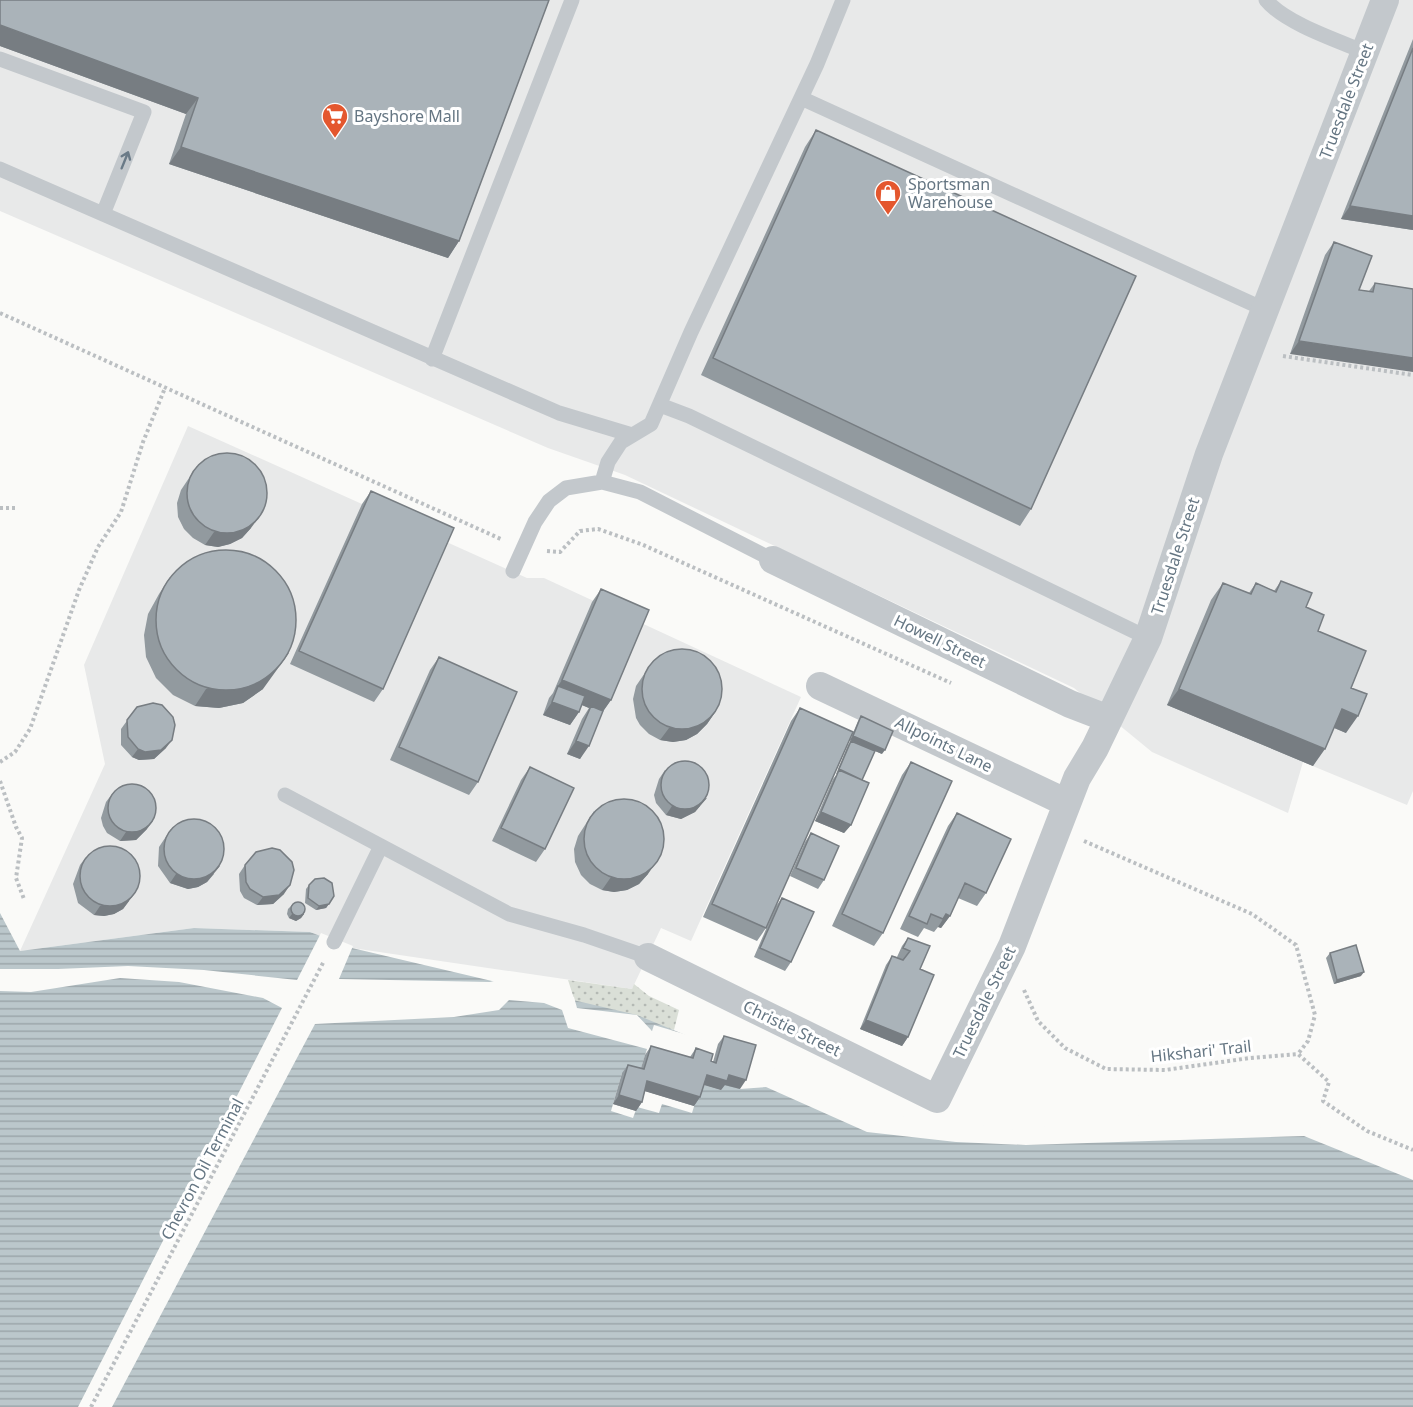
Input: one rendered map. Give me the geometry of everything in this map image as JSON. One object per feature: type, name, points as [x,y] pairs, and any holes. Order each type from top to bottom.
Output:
[{"type":"street","name":"Truesdale Street","points":[[937,1099],[1012,946],[1077,778],[1095,748],[1148,638],[1209,454],[1385,0]]},
{"type":"street","name":"Howell Street","points":[[773,560],[1070,704],[1109,718]]},
{"type":"street","name":"Allpoints Lane","points":[[820,686],[1062,816]]},
{"type":"street","name":"Christie Street","points":[[648,957],[937,1099]]},
{"type":"lane","points":[[432,358],[572,0]]},
{"type":"lane","points":[[602,482],[608,462],[621,442],[651,424],[691,332],[801,98],[843,0]]},
{"type":"lane","points":[[1266,0],[1272,8],[1316,32],[1365,52]]},
{"type":"lane","points":[[0,59],[144,112],[103,214]]},
{"type":"lane","points":[[801,98],[1266,310]]},
{"type":"lane","points":[[0,169],[559,413],[632,435]]},
{"type":"lane","points":[[660,405],[710,426],[1148,638]]},
{"type":"lane","points":[[513,571],[535,522],[549,501],[566,488],[602,482],[640,492],[773,560]]},
{"type":"lane","points":[[285,795],[510,914],[584,934],[648,957]]},
{"type":"lane","points":[[334,942],[381,846]]},
{"type":"path","points":[[1283,356],[1413,375]]},
{"type":"path","points":[[0,762],[15,752],[30,729],[79,590],[98,547],[122,512],[143,442],[165,388]]},
{"type":"path","points":[[0,508],[16,508]]},
{"type":"path","points":[[0,781],[22,838],[16,878],[24,899]]},
{"type":"path","points":[[1062,816],[1252,914],[1296,945],[1315,1015],[1308,1041],[1298,1054],[1329,1082],[1323,1101],[1367,1131],[1413,1150]]},
{"type":"path","name":"Chevron Oil Terminal","points":[[91,1407],[334,942]]},
{"type":"path","name":"Hikshari' Trail","points":[[1012,946],[1023,988],[1038,1021],[1065,1048],[1106,1069],[1165,1070],[1298,1054]]},
{"type":"shaded area","points":[[0,0],[1413,0],[1413,791],[1407,805],[1303,762],[1288,813],[1152,752],[1074,688],[625,475],[548,448],[0,211]]},
{"type":"shaded area","points":[[188,426],[527,578],[544,578],[801,697],[691,941],[661,928],[632,989],[352,948],[310,932],[194,928],[20,951],[105,764],[84,665]]},
{"type":"shaded area","points":[[0,913],[20,951],[194,928],[310,932],[352,948],[637,1015],[787,1077],[868,1114],[1019,1133],[1301,1124],[1413,1162],[1413,1407],[0,1407]]},
{"type":"shaded area","points":[[568,980],[632,989],[634,984],[649,996],[679,1010],[674,1030],[577,1008]]},
{"type":"pier","points":[[321,933],[353,946],[339,979],[490,982],[498,980],[574,997],[577,1008],[637,1015],[652,1031],[654,1025],[711,1042],[869,1112],[1019,1130],[1164,1112],[1302,1121],[1413,1159],[1413,1180],[1304,1136],[1026,1145],[956,1142],[867,1132],[766,1087],[740,1089],[723,1084],[721,1090],[701,1084],[692,1113],[662,1104],[659,1113],[637,1107],[633,1118],[611,1111],[622,1073],[638,1078],[647,1049],[568,1028],[562,1010],[544,1003],[509,1000],[499,1010],[454,1017],[315,1024],[112,1407],[78,1407],[282,1008],[263,998],[179,982],[120,978],[31,992],[0,991],[0,969],[128,966],[204,970],[297,980]]},
{"type":"building","name":"Bayshore Mall","points":[[0,0],[549,0],[459,241],[181,147],[198,98],[0,25]]},
{"type":"building","points":[[1413,48],[1413,216],[1350,206]]},
{"type":"building","points":[[816,130],[1136,276],[1031,509],[713,358]]},
{"type":"building","points":[[1334,242],[1372,256],[1359,290],[1373,292],[1375,283],[1413,289],[1413,358],[1299,341]]},
{"type":"building","points":[[227,453],[242,456],[255,465],[264,478],[267,493],[264,508],[255,521],[242,530],[227,533],[212,530],[199,521],[190,508],[187,493],[190,478],[199,465],[212,456]]},
{"type":"building","points":[[371,491],[454,528],[383,689],[299,651]]},
{"type":"building","points":[[226,550],[253,555],[276,570],[291,593],[296,620],[291,647],[276,670],[253,685],[226,690],[199,685],[176,670],[161,647],[156,620],[161,593],[176,570],[199,555]]},
{"type":"building","points":[[1281,581],[1312,593],[1306,607],[1324,615],[1318,631],[1366,651],[1351,688],[1367,694],[1358,716],[1342,709],[1325,749],[1179,689],[1223,583],[1251,594],[1256,583],[1276,592]]},
{"type":"building","points":[[601,589],[649,610],[611,700],[562,680]]},
{"type":"building","points":[[682,649],[697,652],[710,661],[719,674],[722,689],[719,704],[710,717],[697,726],[682,729],[667,726],[654,717],[645,704],[642,689],[645,674],[654,661],[667,652]]},
{"type":"building","points":[[439,657],[517,692],[478,782],[399,747]]},
{"type":"building","points":[[558,686],[585,696],[579,712],[552,702]]},
{"type":"building","points":[[153,703],[162,705],[173,717],[175,725],[172,740],[161,750],[145,752],[138,749],[128,737],[127,720],[137,707]]},
{"type":"building","points":[[591,706],[603,711],[589,746],[576,741]]},
{"type":"building","points":[[800,708],[853,732],[766,928],[712,904]]},
{"type":"building","points":[[861,716],[893,731],[885,750],[853,736]]},
{"type":"building","points":[[851,741],[875,751],[862,780],[839,769]]},
{"type":"building","points":[[680,761],[690,761],[702,768],[709,780],[709,790],[702,802],[690,809],[680,809],[665,798],[661,790],[661,780],[672,765]]},
{"type":"building","points":[[911,762],[952,781],[883,933],[842,914]]},
{"type":"building","points":[[530,767],[574,788],[545,849],[501,828]]},
{"type":"building","points":[[839,770],[869,783],[851,825],[821,812]]},
{"type":"building","points":[[127,784],[137,784],[149,791],[156,803],[156,813],[149,825],[137,832],[127,832],[112,821],[108,813],[108,803],[119,788]]},
{"type":"building","points":[[624,799],[639,802],[652,811],[661,824],[664,839],[661,854],[652,867],[639,876],[624,879],[609,876],[596,867],[587,854],[584,839],[587,824],[596,811],[609,802]]},
{"type":"building","points":[[957,813],[1011,839],[986,893],[965,883],[950,916],[946,914],[943,919],[931,914],[927,924],[909,916]]},
{"type":"building","points":[[194,819],[211,824],[219,832],[224,849],[219,866],[211,874],[194,879],[177,874],[169,866],[164,849],[169,832],[177,824]]},
{"type":"building","points":[[811,833],[839,846],[824,880],[796,868]]},
{"type":"building","points":[[110,846],[127,851],[135,859],[140,876],[135,893],[127,901],[110,906],[93,901],[85,893],[80,876],[85,859],[93,851]]},
{"type":"building","points":[[272,848],[280,850],[292,862],[294,870],[290,885],[279,895],[263,897],[250,889],[246,882],[245,865],[256,852]]},
{"type":"building","points":[[324,878],[332,883],[334,896],[329,904],[319,906],[308,898],[309,885],[315,879]]},
{"type":"building","points":[[782,898],[814,912],[791,962],[760,948]]},
{"type":"building","points":[[295,902],[301,902],[305,909],[301,916],[295,916],[291,912],[291,906]]},
{"type":"building","points":[[908,938],[930,946],[920,969],[934,975],[908,1037],[866,1020],[892,956],[903,960],[910,951],[903,948]]},
{"type":"building","points":[[1356,945],[1364,972],[1337,980],[1330,953]]},
{"type":"building","points":[[724,1036],[756,1045],[746,1080],[729,1075],[727,1081],[707,1075],[700,1097],[647,1081],[642,1102],[619,1095],[628,1065],[644,1069],[651,1046],[693,1058],[696,1048],[713,1054],[711,1061],[716,1063]]},
{"type":"place","name":"Bayshore Mall","points":[[335,139]]},
{"type":"place","name":"Sportsman Warehouse","points":[[888,216]]}]
